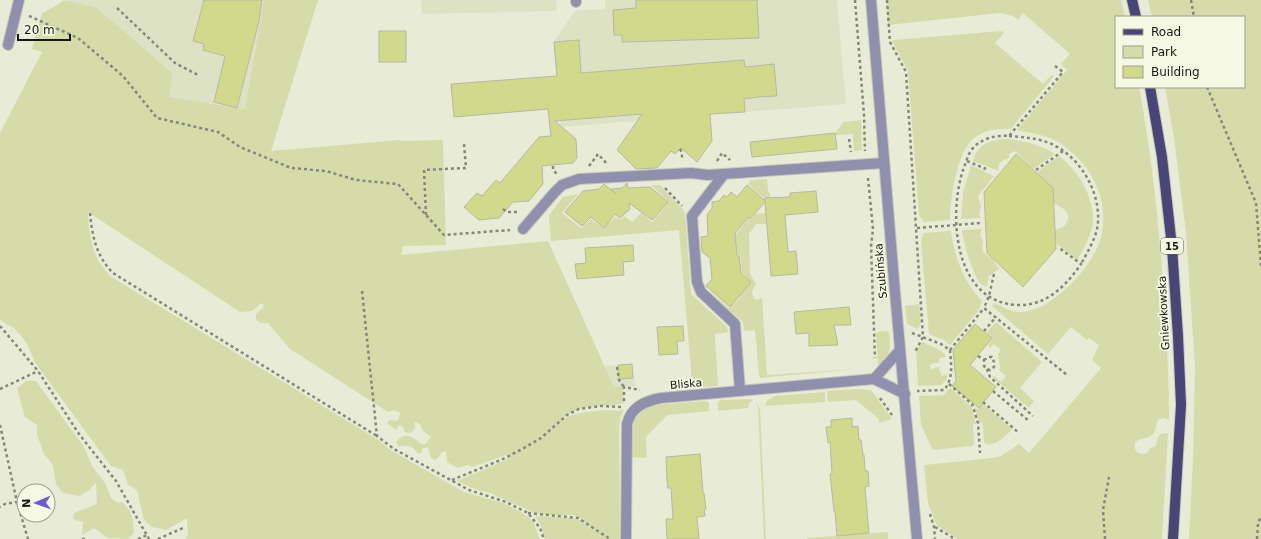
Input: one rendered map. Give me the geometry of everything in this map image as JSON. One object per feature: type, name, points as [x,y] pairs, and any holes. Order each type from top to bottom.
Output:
[{"type":"main road","points":[[1132,0],[1136,16]]},
{"type":"main road","name":"Gniewkowska","points":[[1150,88],[1162,157],[1172,247],[1178,336],[1180,405],[1173,539]]},
{"type":"street","name":"Szubińska","points":[[871,0],[916,539]]},
{"type":"street","points":[[8,45],[17,5]]},
{"type":"street","points":[[522,229],[554,193],[566,183],[579,179],[691,173],[708,175],[884,163]]},
{"type":"street","points":[[724,174],[692,216],[698,287],[703,294],[735,324],[740,391]]},
{"type":"street","points":[[900,350],[874,379],[904,394]]},
{"type":"street","name":"Bliska","points":[[637,407],[648,401],[661,398],[874,379]]},
{"type":"street","points":[[626,539],[627,429],[630,416],[637,407]]},
{"type":"path","points":[[855,0],[864,115],[865,151],[873,229],[870,246],[875,364]]},
{"type":"path","points":[[887,0],[890,42],[906,72],[923,336],[914,353],[913,346]]},
{"type":"path","points":[[1191,0],[1194,16]]},
{"type":"path","points":[[17,5],[78,38],[123,76],[157,118],[218,132],[240,147],[291,168],[326,171],[356,180],[398,184],[444,235],[522,229]]},
{"type":"path","points":[[117,8],[175,63],[198,76]]},
{"type":"path","points":[[1009,136],[1063,72],[1055,66]]},
{"type":"path","points":[[1207,88],[1256,203],[1261,266]]},
{"type":"path","points":[[999,135],[1009,136],[1031,138],[1050,144],[1067,154],[1080,168],[1092,185],[1097,205],[1098,222],[1093,242],[1070,280],[1047,298],[1025,306],[1004,303],[977,287],[968,273],[958,243],[956,226],[957,193],[971,149],[979,142],[989,138],[999,135]]},
{"type":"path","points":[[426,215],[424,170],[466,168],[464,144]]},
{"type":"path","points":[[1036,170],[1063,151]]},
{"type":"path","points":[[967,161],[986,169]]},
{"type":"path","points":[[652,175],[692,216]]},
{"type":"path","points":[[90,213],[99,254],[105,265],[116,276],[377,436],[394,449],[452,481],[469,490],[506,502],[528,513],[578,518],[610,539]]},
{"type":"path","points":[[917,228],[981,223]]},
{"type":"path","points":[[1058,246],[1081,264]]},
{"type":"path","points":[[916,384],[917,392],[944,390],[949,384],[951,378],[950,350],[984,308],[990,296],[994,274]]},
{"type":"path","points":[[362,291],[377,436]]},
{"type":"path","points":[[984,308],[1067,375]]},
{"type":"path","points":[[984,331],[996,317]]},
{"type":"path","points":[[0,326],[38,372],[79,434],[116,481],[149,539]]},
{"type":"path","points":[[912,339],[911,333],[923,336],[950,350]]},
{"type":"path","points":[[978,356],[984,360]]},
{"type":"path","points":[[984,360],[989,356],[992,357],[994,362],[994,367],[990,370],[987,369]]},
{"type":"path","points":[[984,360],[984,366],[990,377],[1033,416]]},
{"type":"path","points":[[617,367],[619,380],[624,387]]},
{"type":"path","points":[[0,389],[38,372]]},
{"type":"path","points":[[949,384],[972,404],[978,423],[980,453]]},
{"type":"path","points":[[993,391],[1029,421]]},
{"type":"path","points":[[877,393],[883,404],[899,424],[907,424]]},
{"type":"path","points":[[983,402],[1019,433]]},
{"type":"path","points":[[452,481],[503,459],[524,448],[541,438],[567,415],[579,409],[601,406],[637,407]]},
{"type":"path","points":[[0,425],[16,497]]},
{"type":"path","points":[[1105,539],[1103,510],[1109,477]]},
{"type":"path","points":[[0,507],[5,504],[16,502]]},
{"type":"path","points":[[528,513],[540,528],[544,539]]},
{"type":"path","points":[[1257,539],[1258,523],[1261,516]]},
{"type":"path","points":[[23,523],[28,539]]},
{"type":"path","points":[[934,527],[955,539]]},
{"type":"path","points":[[158,539],[183,528]]},
{"type":"path","points":[[138,539],[147,536]]},
{"type":"shaded area","points":[[68,0],[264,0],[246,109],[168,97]]},
{"type":"shaded area","points":[[421,0],[556,0],[557,11],[422,14]]},
{"type":"shaded area","points":[[605,0],[837,0],[846,104],[561,127],[560,118],[548,109],[454,117],[451,84],[556,76],[554,42],[574,12],[578,10],[605,9]]},
{"type":"shaded area","points":[[632,364],[635,386],[614,387],[605,366]]},
{"type":"green space","points":[[64,0],[97,8],[173,74],[169,97],[245,109],[264,0],[318,0],[271,151],[400,140],[443,140],[446,245],[403,246],[401,255],[548,241],[614,387],[623,386],[624,403],[592,406],[577,410],[561,419],[562,421],[569,416],[585,412],[607,410],[619,411],[624,409],[620,420],[619,431],[620,539],[545,539],[541,526],[535,516],[580,520],[593,531],[580,518],[574,515],[548,515],[535,513],[490,493],[477,490],[457,481],[506,460],[509,454],[472,467],[468,465],[458,468],[447,462],[446,451],[442,452],[435,460],[431,458],[428,447],[422,449],[422,453],[418,454],[410,446],[399,447],[396,442],[405,436],[412,437],[421,444],[425,444],[431,437],[423,431],[420,424],[416,422],[414,423],[415,428],[411,433],[405,432],[402,426],[399,425],[396,430],[387,423],[390,420],[396,421],[399,419],[400,413],[394,410],[388,412],[290,349],[268,323],[261,323],[256,320],[256,314],[264,305],[261,303],[252,311],[240,312],[88,212],[89,230],[93,249],[98,260],[110,276],[377,439],[392,451],[464,492],[503,503],[521,512],[533,521],[540,539],[186,539],[188,534],[187,518],[166,530],[152,527],[144,520],[137,490],[128,485],[123,470],[111,466],[36,364],[26,342],[15,329],[0,319],[0,133],[42,52],[32,49],[42,13]]},
{"type":"green space","points":[[886,0],[1121,0],[1125,16],[1115,16],[1115,88],[1139,88],[1152,171],[1163,283],[1168,366],[1169,420],[1164,418],[1159,419],[1153,434],[1135,442],[1135,449],[1138,453],[1144,454],[1148,452],[1150,448],[1156,446],[1159,435],[1168,433],[1162,539],[958,539],[937,526],[928,503],[924,465],[992,458],[1001,456],[1019,444],[1029,453],[1101,368],[1092,360],[1099,345],[1089,338],[1087,340],[1071,327],[1048,354],[992,306],[994,303],[1013,311],[1026,312],[1047,303],[1068,287],[1092,258],[1100,242],[1103,220],[1102,206],[1094,181],[1079,159],[1069,150],[1058,142],[1038,134],[1017,130],[1067,70],[1061,64],[1070,54],[1023,13],[1018,20],[1013,16],[1000,13],[888,25]]},
{"type":"green space","points":[[1148,0],[1261,0],[1261,539],[1189,539],[1193,459],[1195,367],[1186,232],[1174,138],[1165,88],[1245,88],[1245,16],[1152,16]]},
{"type":"green space","points":[[1001,31],[1004,33],[995,43],[1043,84],[1051,75],[1054,76],[1011,129],[991,130],[977,136],[967,145],[959,165],[953,189],[950,220],[924,222],[919,215],[908,71],[892,41]]},
{"type":"green space","points":[[861,120],[862,150],[854,151],[853,134],[836,135],[835,133],[844,122]]},
{"type":"green space","points":[[1003,139],[1030,143],[1055,154],[1033,169],[1015,151],[1009,154],[1009,158],[1001,162],[999,171],[973,161],[980,148],[984,145],[992,141]]},
{"type":"green space","points":[[1059,156],[1073,169],[1084,185],[1093,214],[1091,233],[1077,260],[1057,244],[1054,235],[1057,229],[1062,228],[1067,222],[1068,214],[1064,209],[1052,201],[1054,194],[1037,172]]},
{"type":"green space","points":[[971,165],[995,177],[991,179],[978,197],[981,206],[979,215],[981,218],[961,219],[963,193]]},
{"type":"green space","points":[[767,179],[771,203],[766,224],[756,224],[749,234],[750,274],[756,284],[752,292],[754,299],[758,300],[762,297],[767,375],[856,369],[760,378],[755,330],[744,331],[743,322],[709,294],[710,292],[729,308],[740,298],[737,293],[748,279],[742,272],[740,256],[738,255],[737,247],[735,247],[734,239],[745,222],[742,219],[745,216],[750,220],[755,214],[767,213],[766,197],[762,197],[748,184],[751,180]]},
{"type":"green space","points":[[651,185],[660,185],[685,212],[691,294],[727,327],[728,332],[715,334],[718,386],[689,388],[688,381],[692,381],[679,230],[551,241],[549,215],[563,197],[578,194],[562,213],[581,228],[591,219],[599,225],[606,219],[610,222],[615,217],[621,220],[624,216],[632,222],[641,213],[652,222],[669,202]]},
{"type":"green space","points":[[982,229],[980,235],[983,241],[982,249],[993,260],[999,269],[989,276],[987,287],[981,284],[975,274],[966,250],[962,230]]},
{"type":"green space","points":[[951,231],[957,259],[961,269],[970,286],[982,301],[979,310],[950,345],[944,340],[929,334],[921,241],[924,233]]},
{"type":"green space","points":[[919,304],[921,322],[918,329],[907,324],[905,306]]},
{"type":"green space","points":[[996,322],[1042,362],[1020,388],[1034,401],[1029,408],[992,377],[994,376],[1001,382],[1006,376],[999,370],[998,354],[1001,350],[994,344],[990,348],[988,345],[993,338],[987,332]]},
{"type":"green space","points":[[876,332],[889,332],[890,347],[888,355],[878,366]]},
{"type":"green space","points":[[922,342],[945,354],[945,357],[940,358],[938,363],[930,365],[930,368],[932,369],[939,367],[942,376],[947,374],[947,379],[941,385],[918,386],[916,351]]},
{"type":"green space","points":[[26,381],[36,381],[84,447],[92,466],[105,483],[111,498],[118,503],[122,502],[128,509],[133,520],[134,533],[128,539],[108,538],[94,528],[82,535],[83,522],[73,519],[74,513],[97,504],[96,483],[88,491],[79,496],[63,493],[56,484],[53,465],[44,454],[37,435],[37,425],[25,417],[17,388]]},
{"type":"green space","points":[[950,388],[971,406],[976,424],[973,424],[974,444],[972,446],[933,450],[921,425],[919,396],[944,395]]},
{"type":"green space","points":[[856,389],[871,390],[892,419],[879,423],[879,419],[856,400],[828,402],[827,391]]},
{"type":"green space","points":[[825,392],[825,402],[765,406],[767,401],[775,396]]},
{"type":"green space","points":[[720,400],[753,400],[749,403],[748,408],[718,411],[718,403]]},
{"type":"green space","points":[[706,401],[709,403],[709,411],[667,415],[646,437],[647,458],[632,457],[634,420],[645,408],[654,405]]},
{"type":"green space","points":[[756,402],[760,409],[766,539],[764,539],[758,408]]},
{"type":"green space","points":[[983,404],[1012,429],[1002,439],[988,445],[984,442],[983,423],[980,423],[974,407],[978,409]]},
{"type":"green space","points":[[888,532],[888,539],[807,539],[807,538]]},
{"type":"building","points":[[204,0],[262,0],[259,21],[237,108],[214,102],[225,56],[203,50],[204,44],[193,41]]},
{"type":"building","points":[[636,0],[757,0],[759,38],[622,42],[622,35],[614,35],[613,10],[636,8]]},
{"type":"building","points":[[379,31],[406,31],[406,62],[379,62]]},
{"type":"building","points":[[579,40],[581,73],[744,60],[745,67],[774,64],[777,96],[744,99],[745,112],[710,114],[712,141],[697,162],[681,148],[675,154],[671,151],[657,168],[636,169],[617,150],[642,114],[555,121],[576,139],[577,158],[573,163],[542,166],[543,184],[529,201],[513,202],[499,218],[479,220],[464,207],[477,193],[482,196],[496,180],[500,183],[539,137],[551,136],[548,109],[454,117],[451,84],[557,76],[554,42]]},
{"type":"building","points":[[835,133],[837,149],[752,157],[750,142]]},
{"type":"building","points":[[1016,154],[1053,188],[1056,249],[1023,287],[987,253],[984,192]]},
{"type":"building","points":[[627,183],[628,188],[650,187],[668,202],[652,220],[629,203],[630,209],[620,218],[615,214],[604,228],[591,217],[582,226],[565,212],[583,191],[599,189],[604,184],[616,194],[611,189],[622,188]]},
{"type":"building","points":[[747,185],[765,201],[764,198],[790,197],[790,193],[816,191],[818,212],[785,215],[788,252],[796,251],[798,274],[771,276],[765,202],[750,219],[748,217],[735,233],[737,256],[739,256],[741,273],[751,282],[730,307],[706,286],[712,279],[710,258],[702,252],[701,237],[708,236],[707,215],[712,208],[712,202],[719,201],[724,195],[727,197],[731,192],[737,197]]},
{"type":"building","points":[[633,245],[634,261],[623,262],[624,275],[577,279],[575,264],[586,263],[585,248]]},
{"type":"building","points":[[849,307],[851,325],[834,325],[838,345],[809,346],[809,333],[796,334],[794,312]]},
{"type":"building","points":[[975,324],[992,338],[970,365],[996,387],[979,408],[952,386],[956,381],[953,350]]},
{"type":"building","points":[[683,326],[684,341],[677,341],[678,354],[659,355],[657,327]]},
{"type":"building","points":[[632,364],[633,378],[619,379],[618,365]]},
{"type":"building","points":[[852,418],[852,427],[858,426],[859,440],[861,440],[864,455],[865,471],[868,471],[869,486],[865,487],[869,533],[837,536],[830,474],[832,474],[830,442],[828,443],[826,427],[831,427],[831,420]]},
{"type":"building","points":[[700,454],[703,493],[706,509],[704,509],[705,516],[697,517],[699,539],[667,539],[666,519],[673,519],[671,488],[668,488],[667,481],[666,457]]}]
